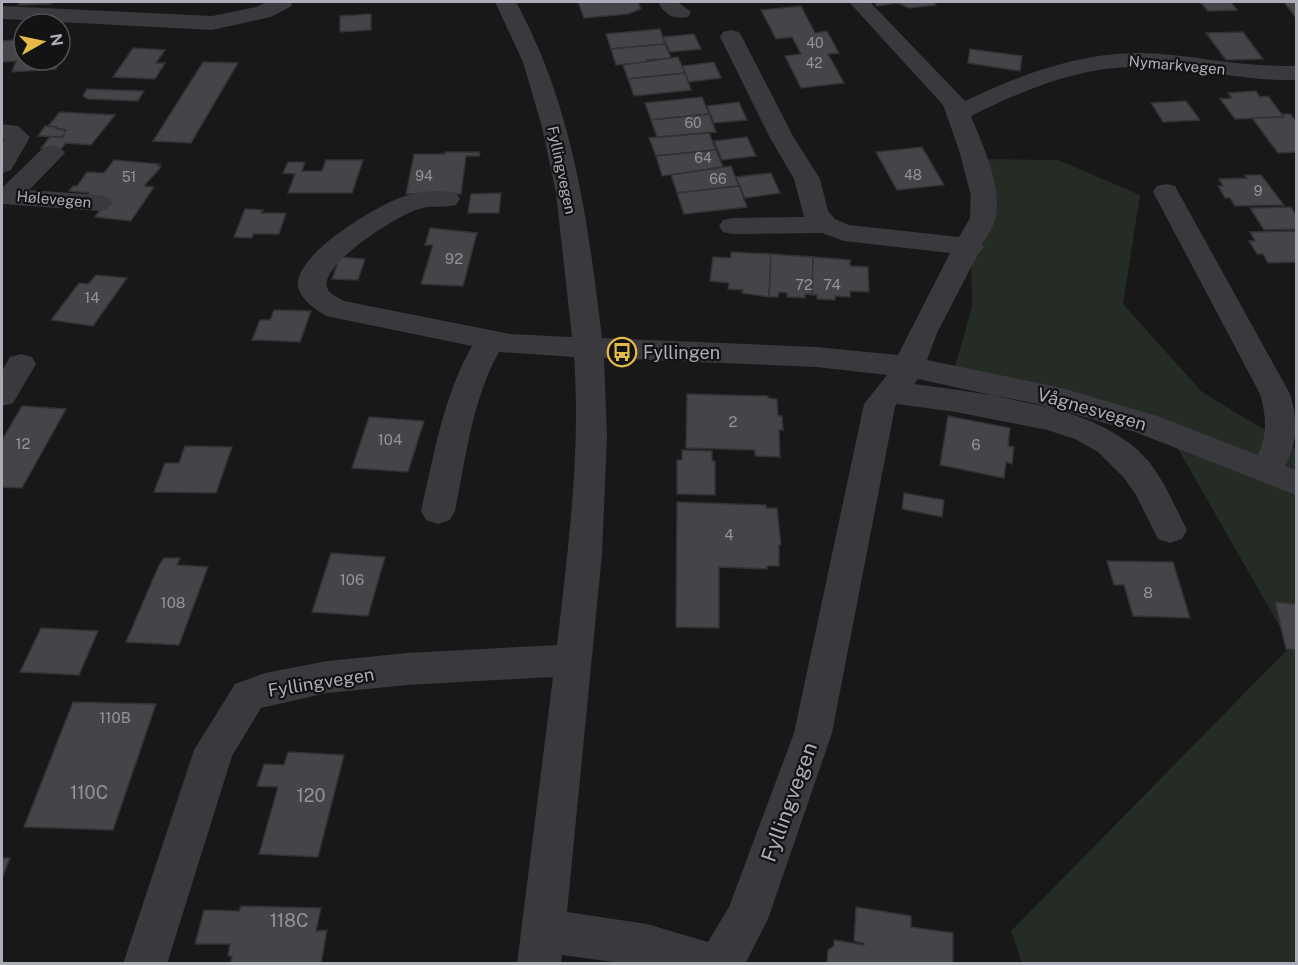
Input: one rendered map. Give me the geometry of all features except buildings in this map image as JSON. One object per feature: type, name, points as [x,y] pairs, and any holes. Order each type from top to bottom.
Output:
[{"type":"street","points":[[2,12],[104,10],[190,23],[238,19],[263,12],[282,2]]},
{"type":"street","name":"Fyllingvegen","points":[[505,2],[522,35],[541,84],[561,158],[575,230],[591,395],[590,485],[584,582],[541,948]]},
{"type":"street","points":[[860,2],[954,103],[972,150],[984,196],[983,218],[970,247],[922,333],[913,353],[911,367],[890,392]]},
{"type":"street","points":[[731,37],[781,136],[807,179],[815,213],[825,225]]},
{"type":"street","name":"Nymarkvegen","points":[[959,113],[1011,87],[1048,73],[1113,61],[1160,61],[1244,72],[1296,73]]},
{"type":"street","name":"Hølevegen","points":[[2,130],[9,131],[18,137],[2,165]]},
{"type":"street","name":"Hølevegen","points":[[5,195],[51,153]]},
{"type":"street","points":[[1166,192],[1275,394],[1284,432],[1267,470]]},
{"type":"street","name":"Hølevegen","points":[[5,195],[99,203]]},
{"type":"street","points":[[447,199],[416,201],[389,214],[334,249],[312,275],[311,283],[319,299],[336,309],[489,342],[588,346]]},
{"type":"street","points":[[732,226],[825,225],[844,233],[970,247]]},
{"type":"street","points":[[438,512],[457,422],[474,369],[489,342]]},
{"type":"street","name":"Vågnesvegen","points":[[588,346],[816,357],[911,367],[1062,399],[1146,424],[1296,483]]},
{"type":"street","points":[[2,395],[21,364]]},
{"type":"street","name":"Fyllingvegen","points":[[720,963],[746,919],[813,734],[880,404],[890,392]]},
{"type":"street","name":"Vågnesvegen","points":[[890,392],[956,401],[1040,417],[1086,431],[1109,444],[1136,468],[1150,489],[1170,530]]},
{"type":"street","name":"Fyllingvegen","points":[[146,963],[213,750],[248,696],[265,689],[327,677],[407,669],[574,660]]},
{"type":"street","points":[[541,948],[579,933],[676,952],[708,963]]},
{"type":"shaded area","points":[[976,159],[1058,160],[1140,195],[1123,304],[1202,392],[1296,449],[1296,963],[1022,963],[1011,931],[1291,646],[1173,440],[952,377],[972,307],[970,199]]},
{"type":"place","name":"Fyllingen","points":[[622,352]]}]
